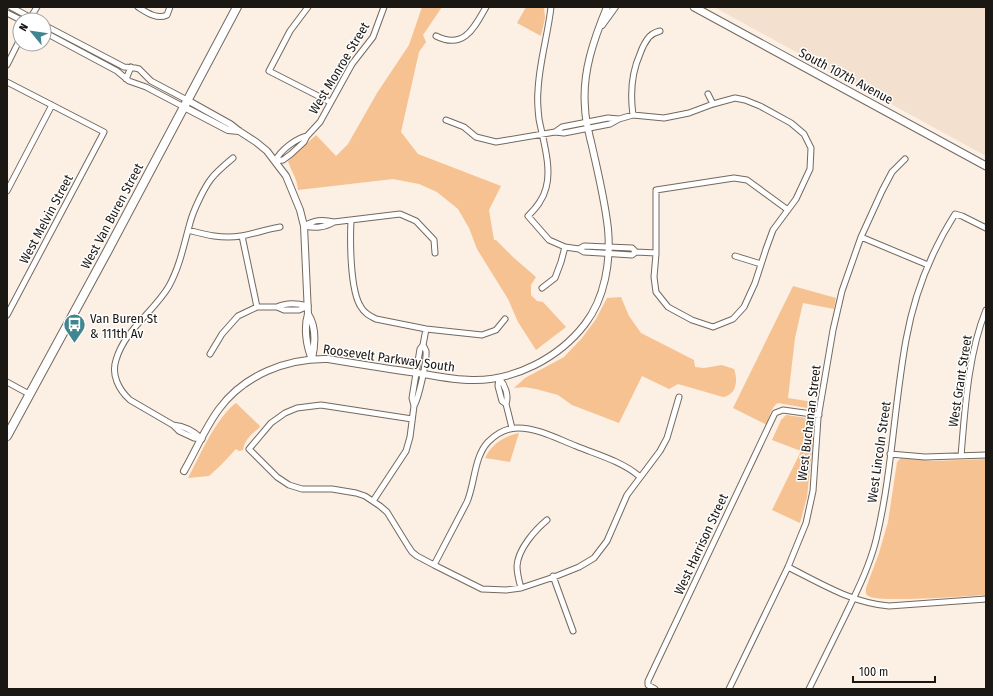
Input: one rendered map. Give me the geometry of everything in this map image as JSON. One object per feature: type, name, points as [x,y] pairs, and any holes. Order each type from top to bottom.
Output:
[{"type":"main road","name":"West Van Buren Street","points":[[7,436],[237,7]]},
{"type":"main road","name":"South 107th Avenue","points":[[694,7],[986,166]]},
{"type":"street","points":[[11,7],[20,12]]},
{"type":"street","points":[[138,7],[156,17],[162,18],[167,16],[170,7]]},
{"type":"street","points":[[308,7],[290,31],[268,71],[330,102]]},
{"type":"street","name":"West Monroe Street","points":[[275,161],[283,160],[291,154],[304,142],[307,136],[320,122],[352,64],[373,37],[384,7]]},
{"type":"street","points":[[436,36],[445,41],[465,37],[477,23],[486,7]]},
{"type":"street","points":[[551,7],[549,27],[541,58],[538,92],[539,118],[543,134],[548,175],[546,188],[539,204],[528,216],[549,240],[565,247],[579,249],[584,246],[609,250],[632,248],[636,252],[656,253]]},
{"type":"street","points":[[599,30],[607,7]]},
{"type":"street","points":[[599,30],[615,7]]},
{"type":"street","points":[[52,28],[124,67],[139,69],[151,81],[185,104]]},
{"type":"street","name":"Roosevelt Parkway South","points":[[184,471],[214,417],[225,402],[253,378],[278,367],[312,359],[328,359],[419,374],[472,380],[499,378],[529,368],[543,360],[567,343],[586,323],[602,288],[607,271],[609,250],[605,206],[584,106],[586,73],[590,54],[599,30]]},
{"type":"street","points":[[633,115],[631,103],[631,81],[634,67],[644,45],[650,36],[660,30]]},
{"type":"street","points":[[52,36],[117,71],[134,84],[146,86],[230,124],[267,151],[286,176],[291,186],[304,226],[308,314],[313,321],[314,351],[312,359]]},
{"type":"street","points":[[7,65],[13,52]]},
{"type":"street","points":[[100,62],[103,56]]},
{"type":"street","points":[[126,79],[132,67]]},
{"type":"street","points":[[7,82],[52,105],[7,191]]},
{"type":"street","points":[[708,94],[713,104]]},
{"type":"street","points":[[446,120],[464,127],[476,137],[496,142],[555,132],[562,127],[587,126],[608,118],[619,119],[633,115],[664,118],[689,113],[735,98],[760,106],[795,127],[804,134],[811,148],[810,169],[796,199],[788,210],[773,230],[755,283],[744,307],[733,319],[713,327],[692,320],[668,307],[656,292],[654,277],[656,253],[656,190],[734,178],[747,180],[788,210]]},
{"type":"street","name":"West Melvin Street","points":[[7,315],[104,132],[52,105]]},
{"type":"street","points":[[202,439],[196,433],[182,426],[174,425],[130,400],[124,395],[119,387],[114,371],[116,359],[130,332],[168,287],[178,264],[194,212],[211,179],[233,158]]},
{"type":"street","name":"West Buchanan Street","points":[[728,689],[788,567],[806,523],[812,491],[819,415],[833,330],[842,291],[861,237],[892,172],[905,159]]},
{"type":"street","points":[[304,226],[313,221],[325,220],[334,222],[400,214],[416,221],[434,240],[435,253]]},
{"type":"street","name":"West Lincoln Street","points":[[809,689],[853,599],[867,567],[875,541],[884,503],[906,338],[914,305],[928,265],[947,226],[955,214],[986,228]]},
{"type":"street","points":[[350,220],[350,241],[354,285],[357,300],[362,309],[368,315],[376,319],[426,330],[482,335],[496,330],[505,319]]},
{"type":"street","points":[[188,230],[213,237],[228,238],[242,236],[268,228],[280,228]]},
{"type":"street","points":[[242,236],[257,307]]},
{"type":"street","points":[[861,237],[928,265]]},
{"type":"street","points":[[542,288],[555,278],[565,247]]},
{"type":"street","points":[[735,256],[761,264]]},
{"type":"street","points":[[210,354],[222,334],[238,316],[257,307],[277,308],[284,304],[300,304],[308,306]]},
{"type":"street","name":"West Grant Street","points":[[961,456],[970,372],[986,310]]},
{"type":"street","points":[[373,501],[406,451],[410,437],[414,406],[412,398],[419,374],[420,349],[423,345],[426,330]]},
{"type":"street","points":[[499,378],[498,386],[502,401],[506,404],[512,428]]},
{"type":"street","points":[[7,382],[29,394]]},
{"type":"street","points":[[412,419],[321,406],[297,408],[285,413],[271,423],[249,449],[278,477],[289,485],[302,489],[332,489],[356,493],[373,501],[389,515],[412,552],[434,565],[482,588],[506,590],[520,588],[553,576],[594,558],[604,546],[627,495],[639,476],[660,451],[667,438],[679,397]]},
{"type":"street","name":"West Harrison Street","points":[[655,689],[648,685],[648,681],[775,413],[783,410],[819,415]]},
{"type":"street","points":[[434,565],[467,502],[477,463],[483,448],[497,434],[512,428],[528,428],[618,462],[639,476]]},
{"type":"street","points":[[890,454],[925,457],[986,455]]},
{"type":"street","points":[[520,588],[517,566],[522,551],[535,530],[547,520]]},
{"type":"street","points":[[788,567],[853,599],[864,602],[889,606],[986,599]]},
{"type":"street","points":[[553,576],[573,631]]},
{"type":"shaded area","points":[[422,7],[442,7],[423,35],[426,42],[419,52],[401,132],[418,154],[501,186],[489,210],[494,240],[496,240],[536,277],[531,285],[531,295],[537,301],[543,302],[566,327],[536,350],[518,322],[508,299],[477,249],[469,228],[458,209],[437,192],[419,184],[393,179],[298,190],[289,165],[288,161],[316,135],[336,156],[348,144],[377,93],[409,45]]},
{"type":"shaded area","points":[[526,7],[544,7],[545,18],[541,36],[517,23]]},
{"type":"shaded area","points":[[714,7],[986,7],[986,156]]},
{"type":"shaded area","points":[[793,286],[836,298],[834,309],[803,303],[795,338],[788,398],[819,403],[817,407],[807,408],[778,403],[772,410],[767,425],[733,408]]},
{"type":"shaded area","points":[[621,297],[629,316],[641,333],[694,360],[695,367],[704,368],[722,365],[734,369],[736,382],[734,390],[728,396],[723,397],[678,384],[669,389],[642,376],[619,423],[572,405],[558,395],[524,387],[514,388],[525,378],[564,357],[582,338],[596,319],[607,298]]},
{"type":"shaded area","points":[[236,403],[260,426],[259,428],[247,440],[243,450],[239,451],[236,449],[209,476],[188,478],[215,427]]},
{"type":"shaded area","points":[[786,415],[814,419],[815,421],[807,497],[800,523],[772,510],[801,451],[772,440],[781,420]]},
{"type":"shaded area","points":[[519,433],[510,462],[485,458],[499,441],[508,436]]},
{"type":"shaded area","points":[[901,458],[932,461],[986,459],[986,595],[888,599],[875,598],[866,594],[866,588],[879,553],[888,522],[897,462]]},
{"type":"place","name":"Van Buren St & 111th Av","points":[[75,344]]}]
